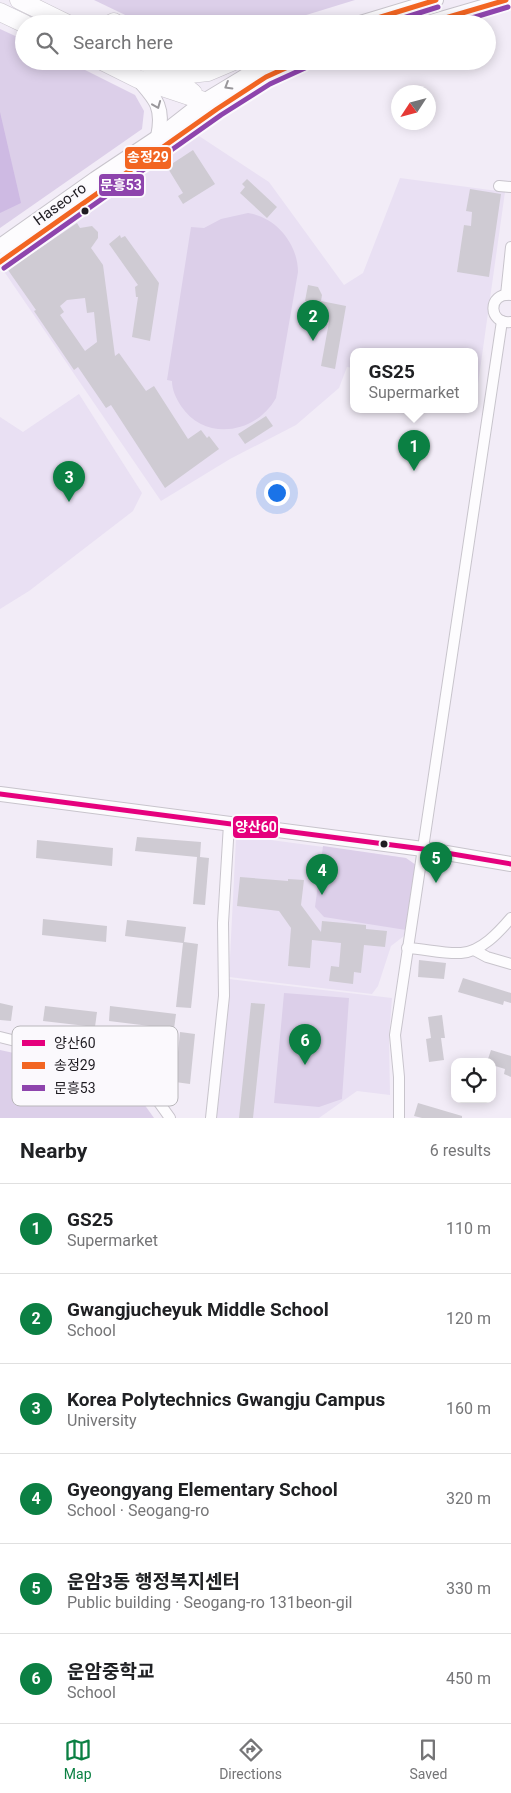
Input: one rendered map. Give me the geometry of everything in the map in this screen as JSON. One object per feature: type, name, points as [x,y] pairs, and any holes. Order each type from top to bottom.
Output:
[{"type":"highway","points":[[18,0],[49,15]]},
{"type":"highway","points":[[0,12],[15,19]]},
{"type":"highway","points":[[121,70],[211,105]]},
{"type":"highway","points":[[160,70],[172,76],[211,105]]},
{"type":"highway","points":[[172,76],[213,70]]},
{"type":"street","points":[[387,15],[436,0]]},
{"type":"street","points":[[455,15],[506,0]]},
{"type":"street","name":"Haseo-ro","points":[[0,262],[258,70]]},
{"type":"street","name":"Haseo-ro","points":[[0,246],[158,137],[211,105],[282,70]]},
{"type":"street","points":[[138,78],[154,97],[159,109],[161,122],[158,137]]},
{"type":"street","points":[[499,186],[511,187]]},
{"type":"street","points":[[399,1118],[400,1077],[395,1035],[407,948],[506,322],[495,315],[493,305],[499,297],[508,295],[511,247]]},
{"type":"street","points":[[0,794],[423,850],[511,864]]},
{"type":"street","points":[[210,1118],[224,996],[223,923],[229,824]]},
{"type":"street","points":[[407,948],[462,953],[474,950],[501,929],[511,918]]},
{"type":"street","points":[[474,950],[487,957],[511,964]]},
{"type":"street","points":[[161,1106],[170,1118]]},
{"type":"shaded area","points":[[94,0],[355,0],[306,15],[125,15]]},
{"type":"shaded area","points":[[0,29],[15,36],[15,70],[85,70],[135,95],[144,111],[142,129],[0,228]]},
{"type":"shaded area","points":[[0,112],[21,203],[0,213]]},
{"type":"shaded area","points":[[196,134],[269,182],[344,285],[363,273],[400,178],[505,192],[478,384],[478,348],[350,348],[350,367],[347,367],[339,388],[296,425],[230,459],[161,501],[1,267]]},
{"type":"shaded area","points":[[248,213],[268,220],[284,233],[294,252],[298,272],[276,398],[267,410],[243,426],[230,429],[216,429],[203,425],[191,417],[177,400],[172,381],[167,380],[191,227],[204,228],[221,219]]},
{"type":"shaded area","points":[[79,394],[142,493],[133,511],[29,591],[0,609],[0,417],[23,432]]},
{"type":"shaded area","points":[[241,836],[406,858],[406,930],[404,936],[391,946],[378,986],[372,994],[229,977],[236,839]]},
{"type":"shaded area","points":[[323,846],[406,858],[416,865],[406,930],[324,917],[315,907]]},
{"type":"shaded area","points":[[229,979],[392,998],[389,1038],[390,1095],[357,1091],[319,1118],[216,1118]]},
{"type":"shaded area","points":[[284,993],[349,998],[342,1099],[319,1107],[274,1103]]},
{"type":"shaded area","points":[[0,1050],[12,1053],[12,1106],[145,1106],[154,1118],[0,1118]]},
{"type":"building","points":[[193,150],[215,184],[183,204],[178,196],[183,193],[167,167]]},
{"type":"building","points":[[247,179],[277,207],[267,218],[240,193],[245,187],[242,184]]},
{"type":"building","points":[[470,189],[501,194],[489,277],[457,272],[464,225],[471,226],[472,212],[466,211]]},
{"type":"building","points":[[77,223],[80,228],[92,226],[98,232],[98,238],[91,248],[103,265],[115,356],[119,353],[146,391],[154,386],[188,439],[201,430],[207,438],[209,436],[219,449],[165,488],[111,405],[106,408],[78,367],[74,370],[8,270]],"holes":[[[85,298],[87,313],[94,312],[97,342],[85,351],[60,315],[64,312],[60,306],[67,300]]]},
{"type":"building","points":[[120,235],[121,238],[125,236],[159,283],[150,341],[132,337],[138,297],[136,297],[135,287],[138,285],[109,244]]},
{"type":"building","points":[[308,285],[318,287],[322,295],[321,301],[346,306],[335,369],[321,366],[329,322],[312,319],[315,303],[305,301]]},
{"type":"building","points":[[266,416],[273,426],[245,444],[238,434]]},
{"type":"building","points":[[137,837],[201,842],[200,857],[209,858],[205,905],[193,904],[197,857],[135,851]]},
{"type":"building","points":[[37,840],[113,848],[112,866],[36,858]]},
{"type":"building","points":[[240,877],[288,881],[288,879],[304,880],[301,905],[321,932],[322,921],[366,925],[366,929],[387,931],[385,947],[364,945],[361,973],[354,972],[353,984],[329,981],[331,966],[339,967],[341,943],[312,940],[310,968],[288,966],[291,928],[279,911],[237,906]]},
{"type":"building","points":[[43,919],[107,926],[106,942],[42,935]]},
{"type":"building","points":[[127,920],[186,927],[184,942],[198,944],[191,1008],[176,1007],[183,943],[125,936]]},
{"type":"building","points":[[419,960],[446,963],[444,979],[418,977]]},
{"type":"building","points":[[463,978],[511,993],[511,1003],[504,1001],[503,1005],[458,992]]},
{"type":"building","points":[[0,1003],[13,1006],[11,1021],[0,1020]]},
{"type":"building","points":[[251,1003],[265,1004],[253,1118],[239,1118]]},
{"type":"building","points":[[45,1006],[97,1012],[95,1026],[43,1021]]},
{"type":"building","points":[[110,1006],[176,1014],[174,1026],[150,1026],[109,1021]]},
{"type":"building","points":[[442,1015],[445,1038],[441,1038],[444,1060],[429,1062],[426,1039],[431,1038],[428,1017]]},
{"type":"building","points":[[180,1032],[195,1034],[190,1084],[178,1082]]},
{"type":"building","points":[[491,1050],[511,1056],[511,1077],[504,1074],[505,1069],[496,1066],[496,1058],[488,1058]]},
{"type":"building","points":[[418,1103],[462,1116],[462,1118],[422,1118],[414,1116]]},
{"type":"transit line","name":"송정29","points":[[387,15],[436,0]]},
{"type":"transit line","name":"송정29","points":[[455,15],[506,0]]},
{"type":"transit line","name":"문흥53","points":[[413,15],[438,7]]},
{"type":"transit line","name":"문흥53","points":[[482,15],[508,7]]},
{"type":"transit line","name":"송정29","points":[[0,262],[217,109],[266,77],[281,70]]},
{"type":"transit line","name":"문흥53","points":[[4,268],[221,115],[270,84],[301,70]]},
{"type":"transit line","name":"양산60","points":[[0,794],[423,849],[511,864]]},
{"type":"place","name":"Gwangjucheyuk Middle School","points":[[313,341]]},
{"type":"place","name":"GS25","points":[[414,471]]},
{"type":"place","name":"Korea Polytechnics Gwangju Campus","points":[[69,502]]},
{"type":"place","name":"운암3동 행정복지센터","points":[[436,883]]},
{"type":"place","name":"Gyeongyang Elementary School","points":[[322,895]]},
{"type":"place","name":"운암중학교","points":[[305,1065]]}]
